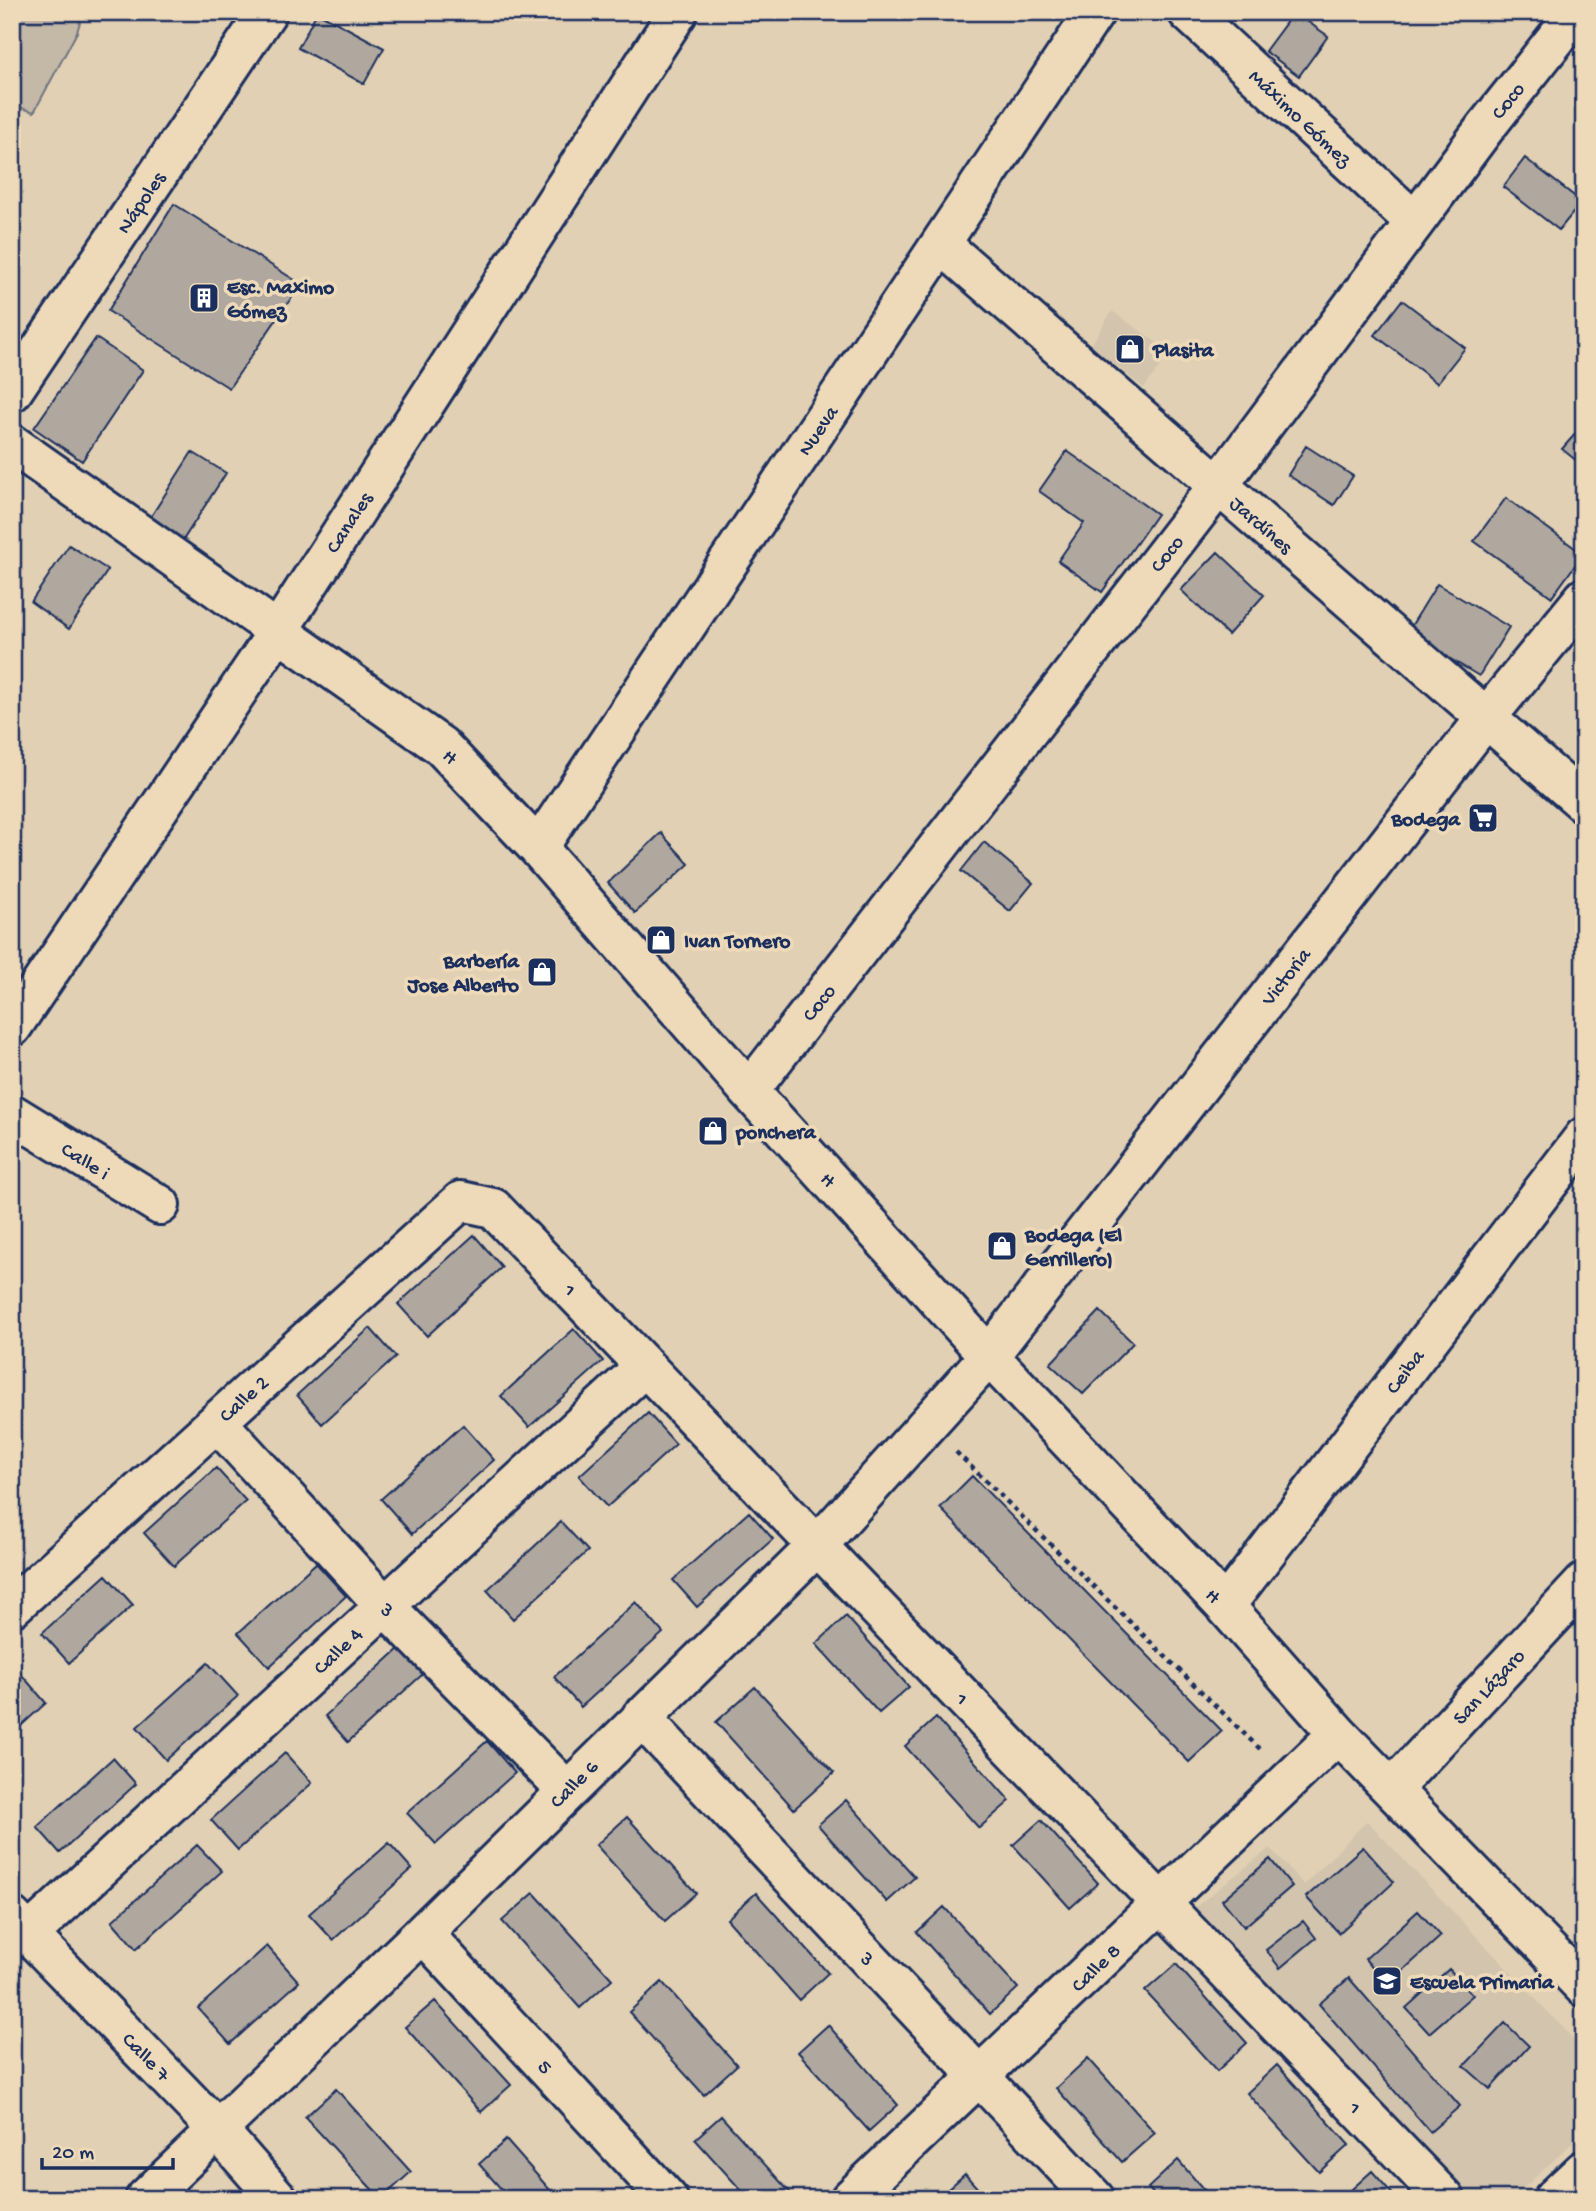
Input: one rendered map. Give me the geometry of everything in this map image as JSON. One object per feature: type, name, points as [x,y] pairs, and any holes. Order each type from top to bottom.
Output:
[{"type":"street","name":"Nápoles","points":[[12,392],[267,12]]},
{"type":"street","name":"Canales","points":[[12,1027],[278,631],[678,12]]},
{"type":"street","name":"Nueva","points":[[538,848],[1095,12]]},
{"type":"street","name":"Máximo Gómez","points":[[1188,12],[1415,222]]},
{"type":"street","name":"Coco","points":[[749,1091],[1218,486],[1415,222],[1577,12]]},
{"type":"street","name":"Jardínes","points":[[941,244],[1584,803]]},
{"type":"street","name":"H","points":[[12,444],[441,746],[538,848],[749,1091],[989,1356],[1225,1606],[1338,1734],[1584,1987]]},
{"type":"street","name":"Victoria","points":[[989,1356],[1486,718],[1584,598]]},
{"type":"street","name":"Calle i","points":[[12,1114],[160,1205]]},
{"type":"street","name":"Ceiba","points":[[1225,1606],[1584,1137]]},
{"type":"street","name":"Calle 2","points":[[12,1607],[461,1201],[479,1203]]},
{"type":"street","name":"1","points":[[479,1203],[493,1208],[1445,2199]]},
{"type":"street","name":"Calle 6","points":[[145,2199],[423,1933],[817,1546],[989,1356]]},
{"type":"street","name":"Calle 4","points":[[20,1925],[384,1606],[645,1366]]},
{"type":"street","name":"3","points":[[217,1422],[384,1606],[566,1790]]},
{"type":"street","name":"San Lázaro","points":[[1392,1789],[1584,1583]]},
{"type":"street","name":"3","points":[[641,1717],[1096,2199]]},
{"type":"street","name":"Calle 8","points":[[850,2199],[1293,1781],[1338,1734]]},
{"type":"street","name":"Calle 7","points":[[20,1925],[217,2129],[278,2199]]},
{"type":"street","name":"5","points":[[423,1933],[668,2199]]},
{"type":"street","points":[[1553,2199],[1584,2170]]},
{"type":"path","points":[[928,1424],[1293,1781]]},
{"type":"shaded area","points":[[12,12],[83,12],[77,32],[34,112],[12,105]]},
{"type":"shaded area","name":"Plasita","points":[[1112,311],[1170,352],[1144,388],[1091,345]]},
{"type":"shaded area","name":"Escuela Primaria","points":[[1367,1821],[1584,2050],[1584,2132],[1512,2199],[1469,2199],[1188,1913],[1270,1848],[1304,1885]]},
{"type":"building","points":[[317,12],[384,48],[364,84],[298,48]]},
{"type":"building","points":[[1294,12],[1328,36],[1299,76],[1265,51]]},
{"type":"building","points":[[1525,158],[1582,202],[1559,230],[1503,187]]},
{"type":"building","name":"Esc. Maximo Gómez","points":[[174,204],[301,284],[229,388],[108,311]]},
{"type":"building","points":[[1402,300],[1465,348],[1437,383],[1375,335]]},
{"type":"building","points":[[96,338],[143,370],[82,461],[34,428]]},
{"type":"building","points":[[1584,424],[1584,467],[1562,449]]},
{"type":"building","points":[[1306,446],[1353,476],[1334,505],[1288,475]]},
{"type":"building","points":[[1067,451],[1157,514],[1102,592],[1058,561],[1084,523],[1039,491]]},
{"type":"building","points":[[192,452],[226,473],[183,540],[150,518]]},
{"type":"building","points":[[1506,498],[1583,554],[1552,597],[1474,541]]},
{"type":"building","points":[[69,545],[108,570],[69,629],[31,602]]},
{"type":"building","points":[[1218,552],[1264,595],[1228,635],[1181,590]]},
{"type":"building","points":[[1437,584],[1509,627],[1479,676],[1407,633]]},
{"type":"building","points":[[661,833],[689,864],[635,913],[608,883]]},
{"type":"building","points":[[984,842],[1033,883],[1010,911],[961,871]]},
{"type":"building","points":[[474,1235],[502,1267],[427,1336],[398,1304]]},
{"type":"building","points":[[1100,1311],[1133,1343],[1083,1394],[1050,1364]]},
{"type":"building","points":[[370,1328],[396,1357],[322,1424],[297,1395]]},
{"type":"building","points":[[574,1329],[603,1361],[529,1427],[501,1396]]},
{"type":"building","points":[[648,1413],[676,1444],[607,1507],[579,1476]]},
{"type":"building","points":[[463,1425],[494,1460],[412,1534],[381,1499]]},
{"type":"building","points":[[216,1468],[246,1501],[174,1566],[144,1533]]},
{"type":"building","points":[[972,1476],[1222,1731],[1189,1762],[940,1508]]},
{"type":"building","points":[[749,1512],[773,1539],[697,1607],[673,1580]]},
{"type":"building","points":[[561,1522],[588,1551],[513,1619],[487,1590]]},
{"type":"building","points":[[316,1563],[346,1596],[269,1667],[238,1633]]},
{"type":"building","points":[[106,1575],[133,1605],[69,1663],[42,1633]]},
{"type":"building","points":[[636,1602],[663,1633],[581,1707],[554,1677]]},
{"type":"building","points":[[846,1616],[909,1687],[879,1713],[816,1644]]},
{"type":"building","points":[[400,1648],[423,1674],[348,1742],[325,1716]]},
{"type":"building","points":[[208,1663],[238,1696],[166,1760],[137,1727]]},
{"type":"building","points":[[15,1667],[46,1703],[12,1734],[12,1669]]},
{"type":"building","points":[[755,1687],[834,1773],[794,1809],[716,1722]]},
{"type":"building","points":[[936,1718],[1010,1801],[979,1828],[905,1746]]},
{"type":"building","points":[[487,1741],[515,1773],[436,1844],[407,1813]]},
{"type":"building","points":[[285,1753],[312,1783],[238,1850],[211,1820]]},
{"type":"building","points":[[113,1758],[136,1784],[60,1853],[37,1827]]},
{"type":"building","points":[[846,1800],[915,1877],[887,1902],[818,1825]]},
{"type":"building","points":[[627,1817],[696,1893],[665,1921],[596,1845]]},
{"type":"building","points":[[1041,1820],[1098,1883],[1070,1908],[1013,1845]]},
{"type":"building","points":[[389,1843],[412,1869],[333,1940],[309,1914]]},
{"type":"building","points":[[197,1845],[222,1871],[136,1949],[112,1921]]},
{"type":"building","points":[[1363,1847],[1394,1882],[1339,1933],[1306,1897]]},
{"type":"building","points":[[1270,1859],[1292,1886],[1244,1927],[1222,1900]]},
{"type":"building","points":[[534,1893],[612,1979],[580,2008],[502,1921]]},
{"type":"building","points":[[756,1893],[828,1973],[799,2000],[727,1919]]},
{"type":"building","points":[[944,1907],[1018,1988],[990,2014],[917,1932]]},
{"type":"building","points":[[1418,1911],[1441,1936],[1387,1985],[1365,1959]]},
{"type":"building","points":[[1303,1921],[1316,1938],[1280,1968],[1266,1950]]},
{"type":"building","points":[[267,1946],[299,1982],[230,2044],[198,2008]]},
{"type":"building","points":[[1176,1964],[1247,2043],[1217,2071],[1145,1991]]},
{"type":"building","points":[[1449,1969],[1473,1995],[1429,2033],[1406,2008]]},
{"type":"building","points":[[1349,1978],[1460,2106],[1430,2132],[1319,2004]]},
{"type":"building","points":[[662,1982],[737,2065],[704,2095],[629,2012]]},
{"type":"building","points":[[435,2001],[511,2085],[481,2112],[405,2027]]},
{"type":"building","points":[[1505,2023],[1529,2046],[1490,2089],[1464,2066]]},
{"type":"building","points":[[828,2025],[898,2105],[869,2131],[798,2052]]},
{"type":"building","points":[[1088,2058],[1155,2133],[1122,2162],[1056,2088]]},
{"type":"building","points":[[1277,2065],[1349,2145],[1319,2172],[1247,2093]]},
{"type":"building","points":[[336,2089],[411,2172],[381,2199],[305,2117]]},
{"type":"building","points":[[721,2116],[796,2199],[749,2199],[695,2139]]},
{"type":"building","points":[[506,2140],[558,2199],[510,2199],[479,2164]]},
{"type":"building","points":[[1178,2160],[1212,2199],[1158,2199],[1148,2188]]},
{"type":"building","points":[[1372,2171],[1397,2199],[1341,2199]]},
{"type":"building","points":[[965,2174],[987,2199],[937,2199]]},
{"type":"place","name":"Esc. Maximo Gómez","points":[[204,298]]},
{"type":"place","name":"Plasita","points":[[1130,349]]},
{"type":"place","name":"Bodega","points":[[1483,818]]},
{"type":"place","name":"Ivan Tornero","points":[[661,940]]},
{"type":"place","name":"Barbería Jose Alberto","points":[[542,972]]},
{"type":"place","name":"ponchera","points":[[713,1131]]},
{"type":"place","name":"Bodega (El Gerrillero)","points":[[1002,1246]]},
{"type":"place","name":"Escuela Primaria","points":[[1387,1981]]}]
